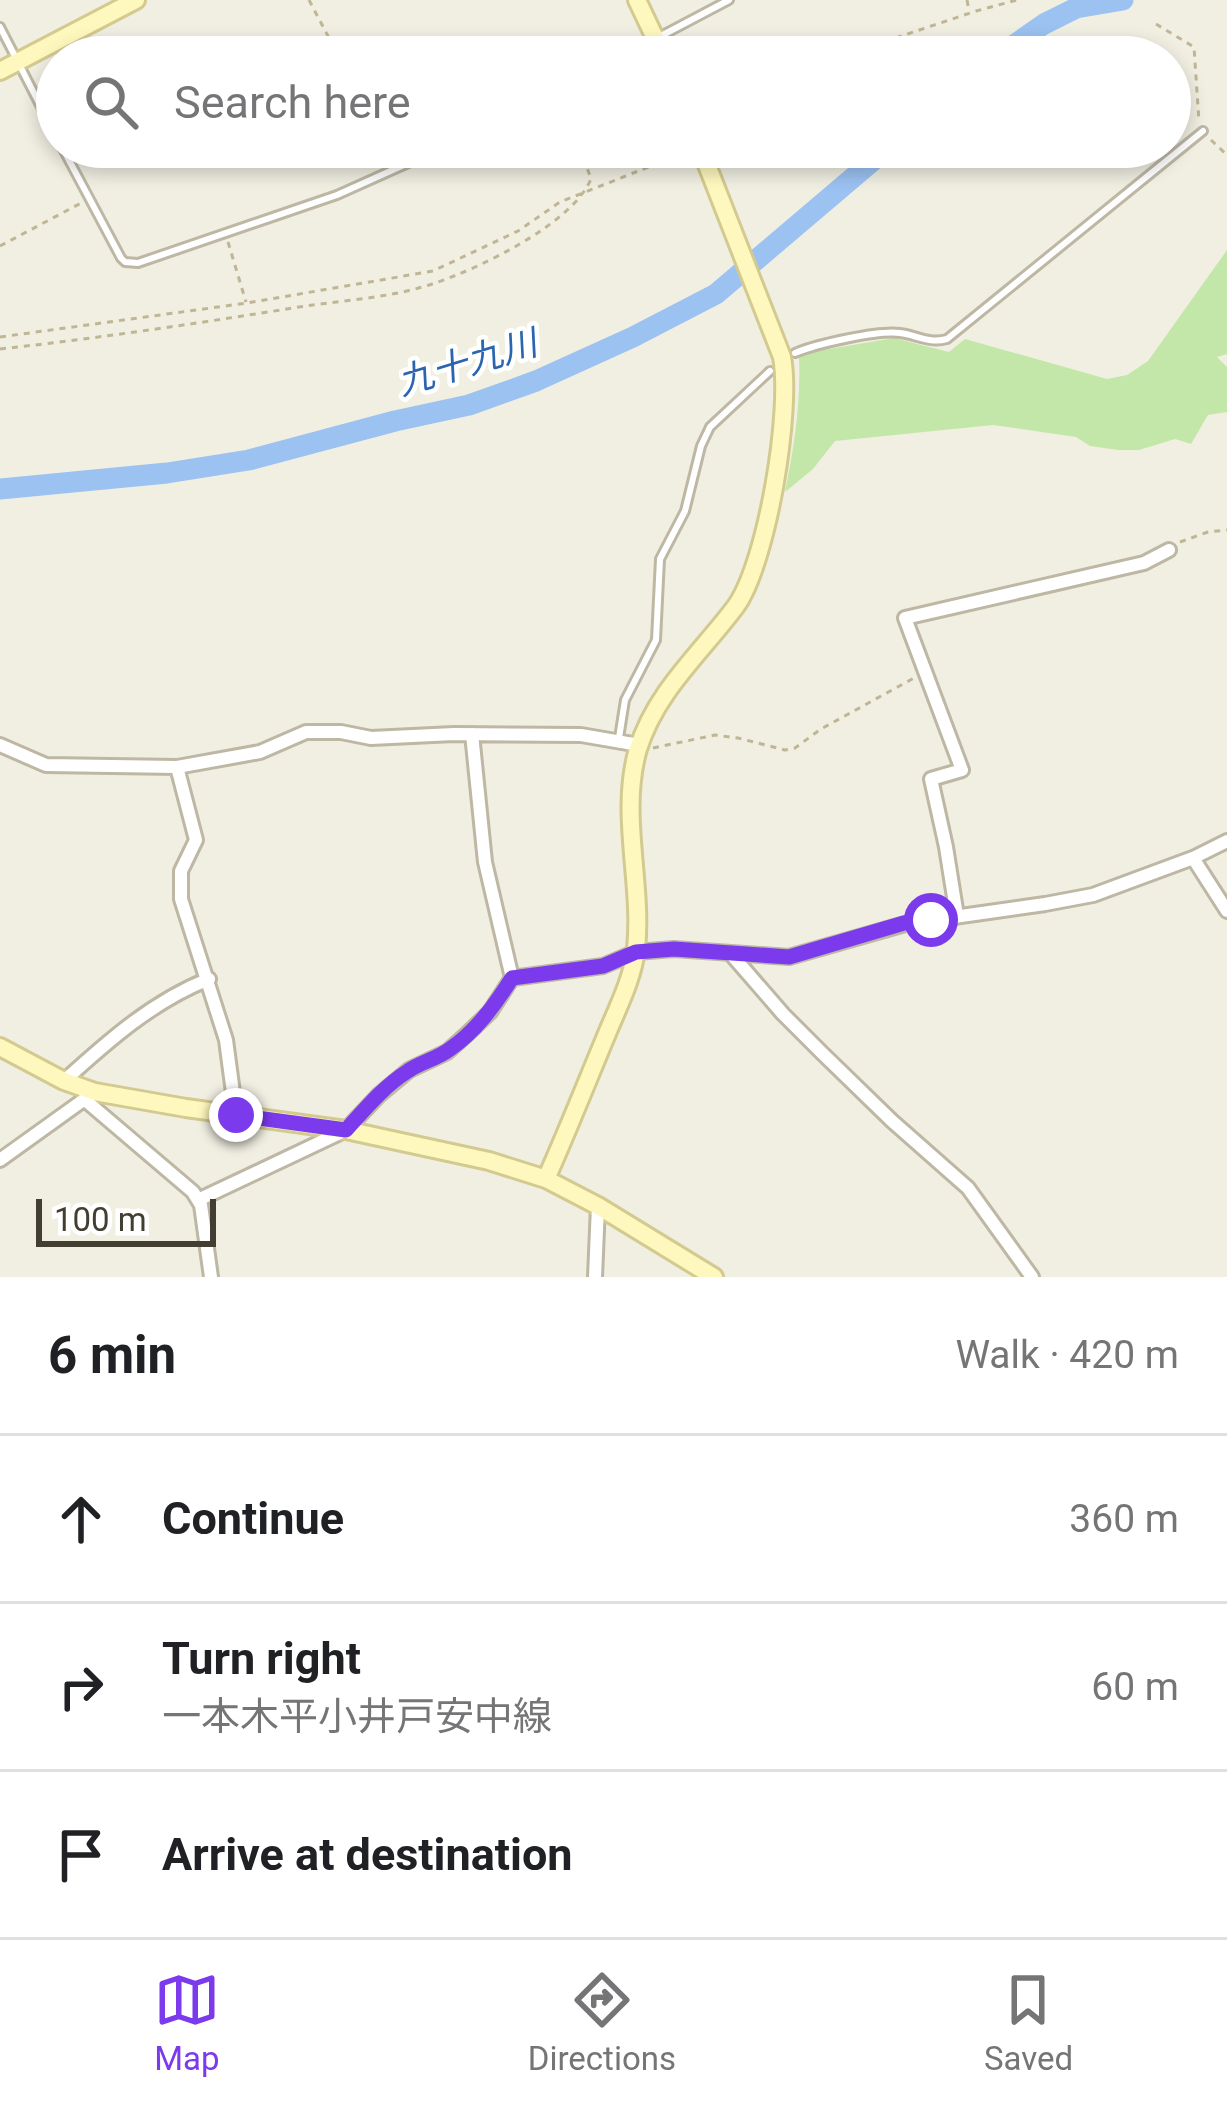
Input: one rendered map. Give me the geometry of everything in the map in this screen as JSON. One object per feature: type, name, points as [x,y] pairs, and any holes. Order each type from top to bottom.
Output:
[{"type":"street","points":[[67,36],[136,0]]},
{"type":"street","points":[[637,0],[656,36]]},
{"type":"street","points":[[0,70],[36,53]]},
{"type":"street","points":[[546,1179],[636,952],[637,881],[631,823],[639,746],[664,693],[739,602],[759,558],[772,496],[785,385],[782,357],[707,168]]},
{"type":"street","points":[[957,916],[931,779],[962,770],[905,617],[1144,563],[1169,550]]},
{"type":"street","points":[[0,745],[46,765],[177,767],[260,752],[306,732],[371,738],[581,735],[639,746]]},
{"type":"street","points":[[198,1200],[346,1130],[409,1070],[447,1052],[466,1035],[490,1012],[512,978],[485,862],[472,734]]},
{"type":"street","points":[[177,767],[196,840],[181,871],[181,899],[226,1040],[236,1115]]},
{"type":"street","points":[[512,978],[603,966],[636,952],[674,949],[789,957],[904,923],[1094,895],[1227,841]]},
{"type":"street","points":[[1193,857],[1227,911]]},
{"type":"street","points":[[730,954],[795,1027],[968,1188],[1032,1277]]},
{"type":"street","points":[[64,1081],[116,1033],[208,980]]},
{"type":"street","points":[[0,1047],[90,1096],[179,1179],[198,1200],[211,1277]]},
{"type":"street","points":[[0,1160],[90,1096],[346,1130],[489,1161],[546,1179],[714,1277]]},
{"type":"street","points":[[595,1277],[598,1206]]},
{"type":"lane","points":[[661,36],[729,0]]},
{"type":"lane","points":[[0,27],[36,97]]},
{"type":"lane","points":[[1191,141],[1203,131]]},
{"type":"lane","points":[[72,168],[125,262],[138,263],[402,168]]},
{"type":"lane","points":[[795,353],[896,332],[932,342],[947,339],[1157,168]]},
{"type":"lane","points":[[619,742],[625,700],[656,640],[660,560],[685,511],[700,446],[710,428],[770,371]]},
{"type":"path","points":[[310,0],[328,36]]},
{"type":"path","points":[[967,0],[969,13]]},
{"type":"path","points":[[901,36],[1017,0]]},
{"type":"path","points":[[1156,24],[1176,36]]},
{"type":"path","points":[[1191,45],[1199,122],[1227,155]]},
{"type":"path","points":[[0,349],[432,284],[516,248],[546,226],[586,190],[591,178],[587,168]]},
{"type":"path","points":[[0,337],[247,303],[433,271],[518,231],[560,202],[646,168]]},
{"type":"path","points":[[0,246],[88,199]]},
{"type":"path","points":[[225,235],[247,303]]},
{"type":"path","points":[[1169,550],[1208,532],[1227,530]]},
{"type":"path","points":[[639,746],[654,748],[715,735],[785,751],[924,673]]},
{"type":"green space","points":[[1227,250],[1227,354],[1217,357],[1227,367],[1227,412],[1208,415],[1191,444],[1175,439],[1139,450],[1118,450],[1090,446],[1076,437],[993,425],[835,441],[813,469],[785,492],[796,425],[799,357],[805,353],[894,338],[949,352],[965,339],[1107,379],[1127,375],[1148,361]]},
{"type":"waterway","name":"九十九川","points":[[1027,36],[1076,8],[1123,0]]},
{"type":"waterway","name":"九十九川","points":[[0,489],[249,460],[469,405],[536,381],[716,294],[864,168]]},
{"type":"route","points":[[236,1115],[346,1130],[409,1070],[447,1052],[466,1035],[490,1012],[512,978],[603,966],[636,952],[674,949],[789,957],[904,923],[931,920]]}]
